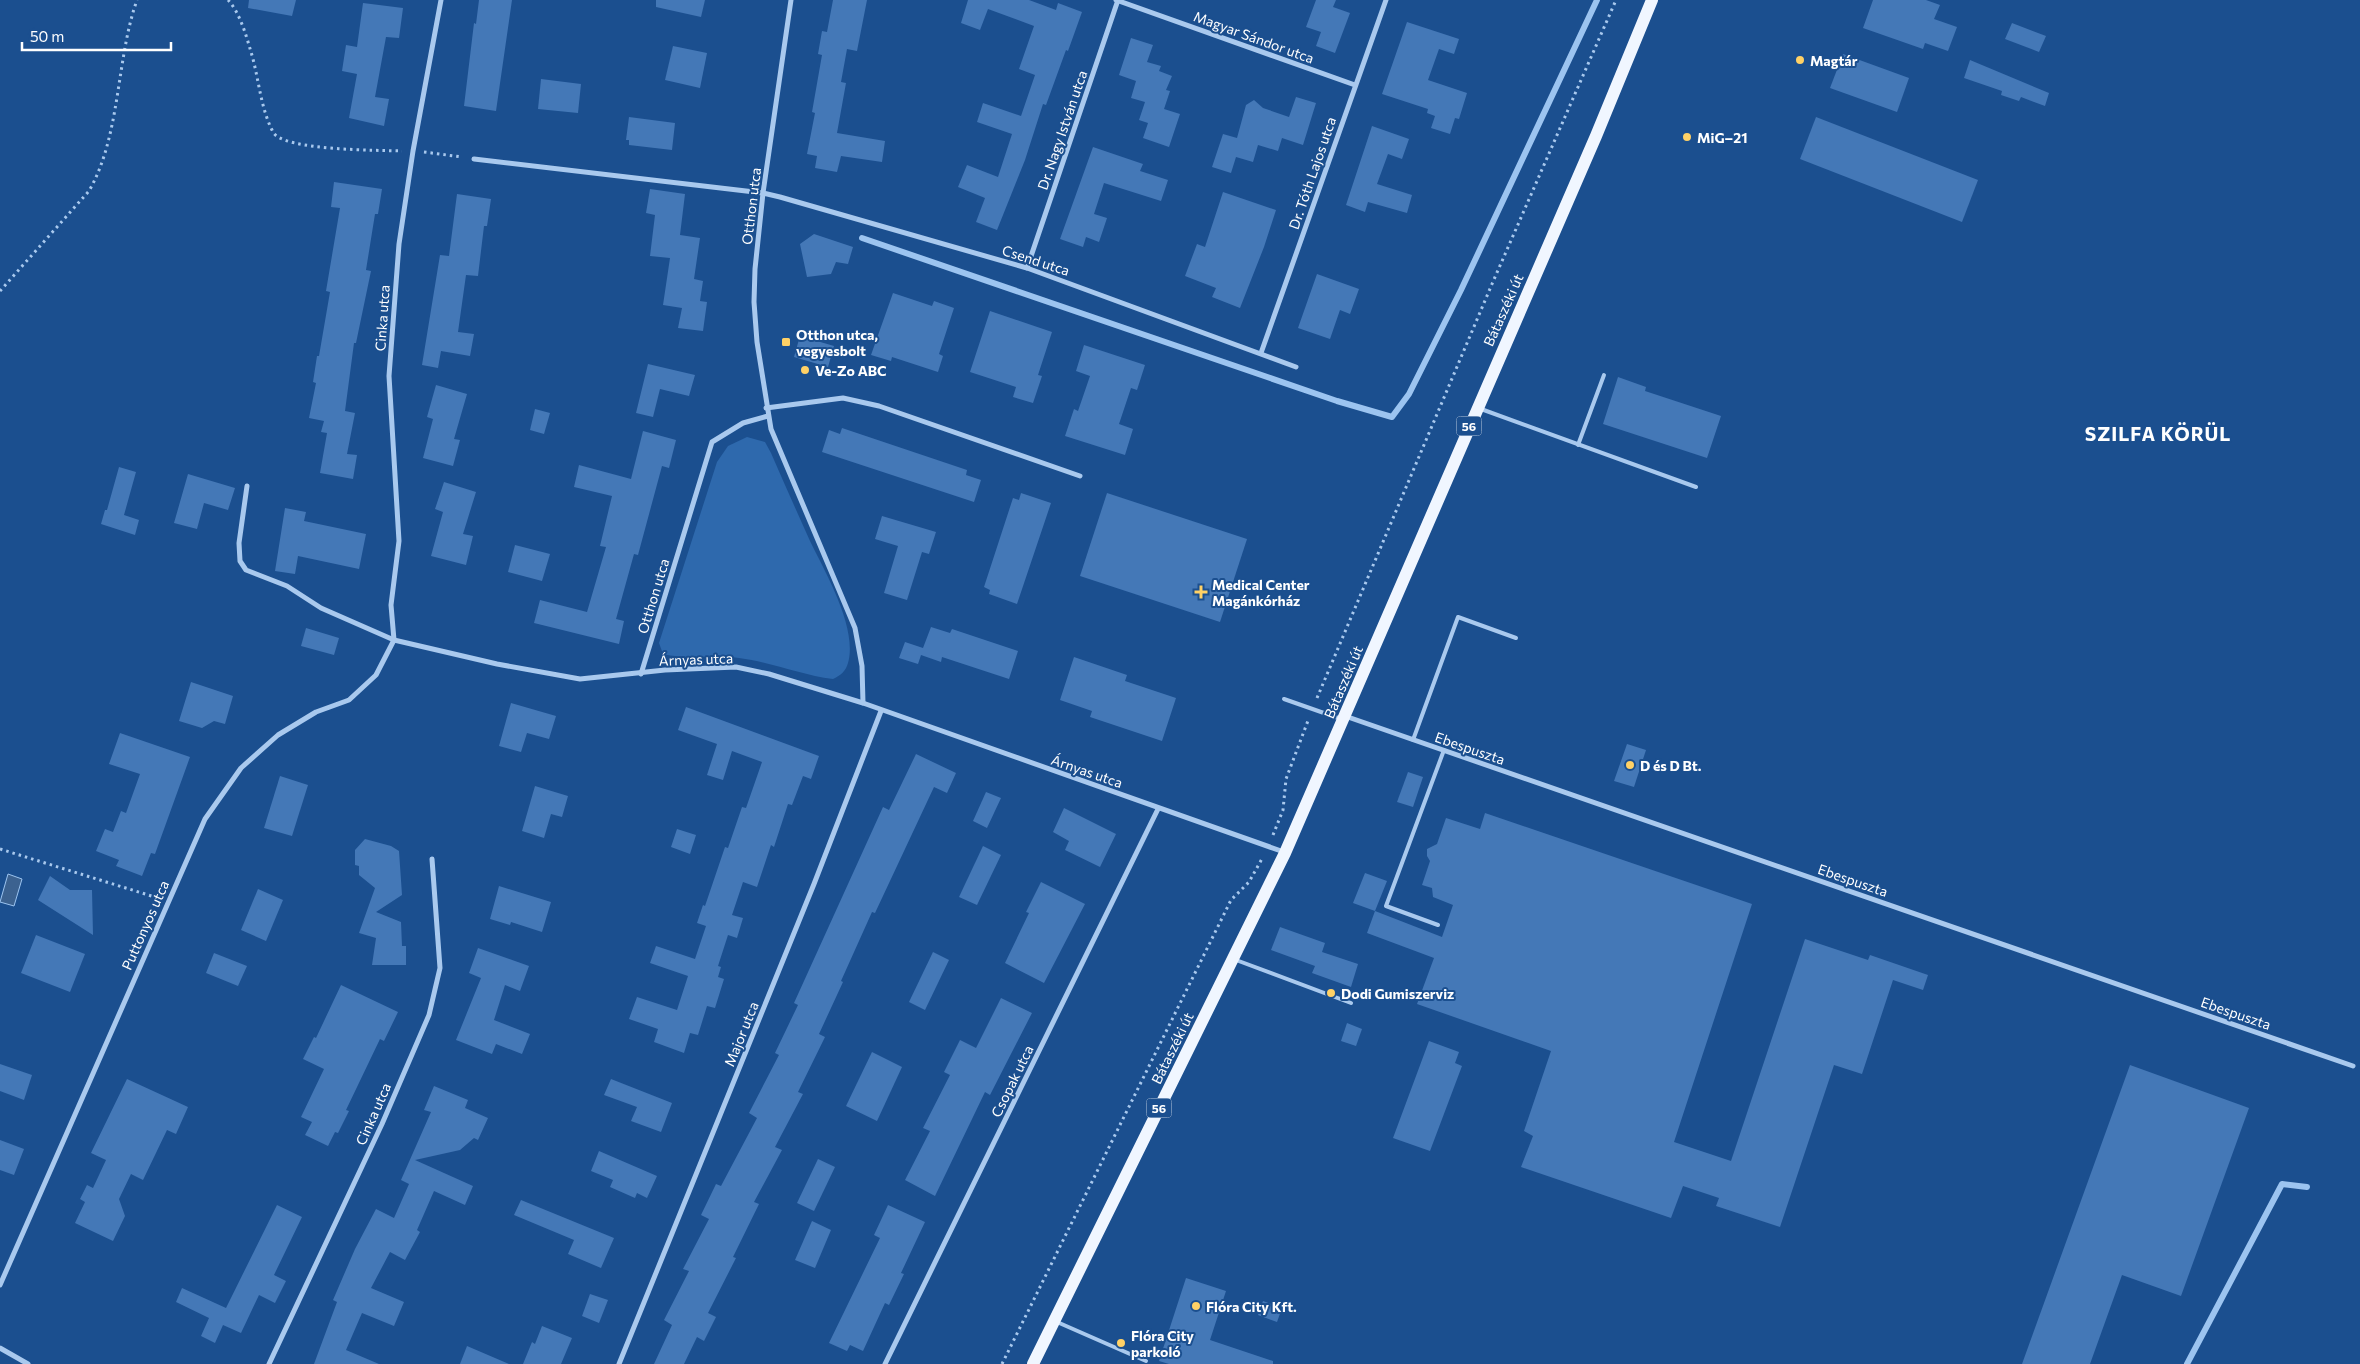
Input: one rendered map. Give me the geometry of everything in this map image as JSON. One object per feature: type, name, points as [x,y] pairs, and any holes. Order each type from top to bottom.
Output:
[{"type":"main road","name":"Bátaszéki út","points":[[1034,1364],[1285,853],[1476,408],[1592,145],[1652,0]]},
{"type":"street","name":"Cinka utca","points":[[394,640],[391,605],[399,541],[390,376],[399,244],[413,151],[441,0]]},
{"type":"street","name":"Otthon utca","points":[[791,0],[763,193],[754,302],[766,408],[771,429],[855,628],[862,666],[863,703]]},
{"type":"street","name":"Magyar Sándor utca","points":[[1118,0],[1355,85]]},
{"type":"street","name":"Dr. Nagy István utca","points":[[1027,268],[1118,0]]},
{"type":"street","name":"Dr. Tóth Lajos utca","points":[[1261,354],[1386,0]]},
{"type":"street","name":"Csend utca","points":[[474,158],[763,193],[1027,268],[1296,367]]},
{"type":"street","points":[[766,408],[843,398],[880,406],[1080,476]]},
{"type":"street","name":"Otthon utca","points":[[641,674],[712,442],[743,423],[768,416]]},
{"type":"street","name":"Árnyas utca","points":[[247,486],[239,543],[240,561],[246,570],[287,586],[321,608],[394,640],[497,664],[580,679],[736,668],[769,674],[863,703],[881,711],[1285,853]]},
{"type":"street","name":"Puttonyos utca","points":[[0,1285],[205,819],[241,768],[278,735],[316,712],[349,700],[376,676],[394,640]]},
{"type":"street","name":"Major utca","points":[[619,1364],[814,884],[881,711]]},
{"type":"street","name":"Ebespuszta","points":[[1344,718],[1444,750],[2353,1066]]},
{"type":"street","name":"Csopak utca","points":[[885,1364],[1158,808]]},
{"type":"street","name":"Cinka utca","points":[[269,1364],[382,1124],[429,1015],[440,968],[432,859]]},
{"type":"street","points":[[0,1348],[28,1364]]},
{"type":"lane","points":[[1578,445],[1604,375]]},
{"type":"lane","points":[[1476,408],[1696,487]]},
{"type":"lane","points":[[1413,740],[1458,617],[1516,638]]},
{"type":"lane","points":[[1284,699],[1313,710],[1344,718]]},
{"type":"lane","points":[[1438,924],[1386,906],[1444,750]]},
{"type":"lane","points":[[1233,958],[1351,1003]]},
{"type":"lane","points":[[1054,1321],[1146,1360]]},
{"type":"path","points":[[0,291],[89,191],[99,174],[120,88],[132,13],[137,0]]},
{"type":"path","points":[[228,0],[244,31],[255,66],[262,102],[274,134],[283,141],[304,145],[413,151],[474,158]]},
{"type":"path","points":[[1002,1364],[1231,900],[1249,882],[1268,846],[1284,810],[1286,778],[1313,710],[1492,284],[1616,0]]},
{"type":"path","points":[[0,849],[168,901]]},
{"type":"shaded area","points":[[747,437],[765,442],[838,600],[844,617],[850,649],[846,668],[833,679],[739,658],[672,656],[663,654],[659,643],[717,462],[728,446]]},
{"type":"shaded area","points":[[8,874],[22,879],[14,906],[0,902]]},
{"type":"building","points":[[249,0],[296,0],[292,16],[248,8]]},
{"type":"building","points":[[479,0],[512,0],[496,111],[464,106],[474,23],[476,24]]},
{"type":"building","points":[[656,0],[705,0],[701,17],[656,7]]},
{"type":"building","points":[[833,0],[867,0],[857,51],[847,49],[841,82],[846,83],[837,133],[885,141],[882,162],[841,156],[837,172],[815,168],[817,156],[807,154],[815,113],[812,112],[822,55],[818,54],[822,31],[827,32]]},
{"type":"building","points":[[968,0],[1029,0],[1056,10],[1058,3],[1082,12],[1046,105],[1043,104],[1025,160],[997,230],[976,222],[985,198],[958,187],[967,165],[998,177],[1012,134],[977,122],[983,103],[1021,116],[1035,75],[1019,69],[1034,26],[988,9],[980,30],[961,23]]},
{"type":"building","points":[[1316,0],[1336,0],[1333,7],[1350,13],[1335,53],[1316,46],[1321,32],[1306,27]]},
{"type":"building","points":[[1873,0],[1926,0],[1940,5],[1934,19],[1957,27],[1948,51],[1925,43],[1923,49],[1863,28]]},
{"type":"building","points":[[363,3],[403,8],[399,38],[386,37],[375,97],[389,99],[384,126],[349,118],[357,74],[342,71],[346,45],[357,47]]},
{"type":"building","points":[[1407,22],[1459,39],[1454,54],[1439,49],[1428,80],[1467,93],[1459,119],[1455,118],[1450,134],[1431,128],[1435,116],[1427,113],[1428,109],[1382,94]]},
{"type":"building","points":[[2012,23],[2046,36],[2039,52],[2005,39]]},
{"type":"building","points":[[1131,38],[1153,45],[1147,62],[1161,66],[1159,71],[1172,76],[1166,90],[1170,91],[1164,109],[1180,114],[1169,147],[1143,138],[1148,123],[1139,120],[1145,102],[1131,98],[1136,81],[1119,75]]},
{"type":"building","points":[[673,46],[707,53],[700,88],[665,80]]},
{"type":"building","points":[[1843,54],[1909,78],[1897,112],[1830,88]]},
{"type":"building","points":[[1970,60],[2049,93],[2045,106],[2021,97],[2019,101],[2001,95],[2002,91],[1964,78]]},
{"type":"building","points":[[541,79],[581,84],[578,113],[538,109]]},
{"type":"building","points":[[1296,97],[1316,103],[1303,145],[1282,138],[1278,151],[1258,145],[1253,162],[1236,157],[1231,173],[1212,167],[1223,134],[1237,138],[1246,105],[1254,100],[1263,108],[1289,117]]},
{"type":"building","points":[[629,117],[675,123],[672,150],[629,145],[629,140],[626,140]]},
{"type":"building","points":[[1816,117],[1978,180],[1962,222],[1800,159]]},
{"type":"building","points":[[1372,126],[1409,139],[1402,159],[1388,154],[1377,184],[1412,195],[1407,213],[1368,202],[1365,212],[1346,205]]},
{"type":"building","points":[[1093,147],[1143,164],[1140,171],[1168,180],[1161,201],[1104,183],[1094,214],[1107,218],[1099,242],[1086,237],[1083,247],[1060,239]]},
{"type":"building","points":[[334,182],[382,189],[378,214],[375,214],[366,270],[371,271],[356,343],[354,343],[345,411],[355,413],[347,454],[357,455],[353,479],[320,473],[327,433],[321,432],[324,421],[309,418],[316,383],[313,382],[317,356],[319,356],[330,292],[326,291],[340,208],[331,207]]},
{"type":"building","points":[[650,189],[685,194],[680,235],[700,238],[694,279],[703,281],[700,301],[707,302],[703,331],[678,328],[682,308],[663,305],[670,258],[650,256],[655,215],[646,213]]},
{"type":"building","points":[[1223,192],[1276,210],[1240,308],[1212,297],[1216,288],[1185,276],[1197,244],[1205,247]]},
{"type":"building","points":[[457,194],[491,199],[487,226],[484,226],[478,276],[466,275],[458,332],[474,334],[470,356],[441,351],[438,368],[422,365],[440,255],[449,256]]},
{"type":"building","points":[[814,234],[853,247],[848,264],[836,262],[831,274],[807,277],[800,244]]},
{"type":"building","points":[[1317,274],[1359,289],[1350,314],[1340,310],[1330,339],[1298,328]]},
{"type":"building","points":[[893,293],[932,306],[934,301],[954,308],[939,354],[943,356],[938,372],[892,357],[891,361],[871,355]]},
{"type":"building","points":[[990,311],[1052,332],[1038,375],[1042,376],[1033,403],[1013,397],[1016,387],[970,372]]},
{"type":"building","points":[[800,336],[834,346],[828,367],[794,357]]},
{"type":"building","points":[[1084,345],[1145,365],[1137,390],[1131,388],[1119,424],[1133,429],[1125,455],[1065,436],[1074,409],[1078,411],[1090,376],[1076,371]]},
{"type":"building","points":[[648,364],[695,375],[689,396],[660,389],[653,417],[636,413]]},
{"type":"building","points":[[1618,377],[1646,387],[1645,391],[1721,416],[1707,458],[1603,424]]},
{"type":"building","points":[[436,385],[467,394],[454,439],[460,440],[453,466],[423,458],[433,419],[427,417]]},
{"type":"building","points":[[535,409],[550,413],[544,434],[530,430]]},
{"type":"building","points":[[842,428],[967,470],[966,475],[981,480],[974,502],[822,452],[829,430],[840,434]]},
{"type":"building","points":[[643,431],[676,440],[669,468],[662,466],[638,555],[634,554],[616,619],[624,621],[619,644],[534,623],[540,600],[587,612],[606,547],[600,546],[612,496],[574,487],[579,465],[631,479]]},
{"type":"building","points":[[119,467],[136,472],[124,515],[139,520],[135,535],[101,524],[105,510],[107,510]]},
{"type":"building","points":[[188,474],[235,488],[228,510],[204,503],[197,529],[174,523]]},
{"type":"building","points":[[444,482],[476,492],[463,534],[473,536],[466,565],[431,556],[443,512],[435,509]]},
{"type":"building","points":[[1021,493],[1051,503],[1017,604],[989,594],[990,590],[984,587],[1013,498],[1019,500]]},
{"type":"building","points":[[1107,493],[1247,539],[1220,622],[1080,576]]},
{"type":"building","points":[[285,508],[306,512],[304,521],[366,534],[359,569],[298,556],[295,574],[275,571]]},
{"type":"building","points":[[882,516],[936,532],[929,554],[922,552],[907,600],[884,593],[898,546],[875,539]]},
{"type":"building","points":[[515,545],[550,554],[542,581],[508,572]]},
{"type":"building","points":[[931,627],[950,633],[952,629],[1018,651],[1009,679],[942,657],[941,662],[921,655],[918,664],[899,658],[905,642],[923,648]]},
{"type":"building","points":[[306,628],[339,638],[334,655],[301,646]]},
{"type":"building","points":[[1074,657],[1127,675],[1125,681],[1176,698],[1162,741],[1090,717],[1092,711],[1060,700]]},
{"type":"building","points":[[191,682],[233,696],[225,724],[214,721],[202,728],[179,721]]},
{"type":"building","points":[[511,703],[556,716],[549,739],[527,733],[521,752],[499,746]]},
{"type":"building","points":[[686,707],[819,756],[811,779],[803,776],[792,805],[788,804],[774,847],[771,845],[757,887],[743,882],[732,915],[743,918],[737,938],[728,935],[718,966],[721,967],[718,977],[724,979],[715,1008],[707,1006],[698,1035],[690,1033],[684,1053],[654,1042],[658,1029],[629,1019],[637,997],[677,1010],[688,976],[650,963],[656,946],[695,959],[706,926],[697,923],[703,905],[705,906],[725,847],[728,848],[742,807],[746,808],[762,762],[732,751],[723,780],[707,775],[717,744],[678,730]]},
{"type":"building","points":[[120,733],[190,757],[155,854],[151,853],[142,876],[116,866],[119,860],[96,851],[105,829],[113,832],[121,811],[126,813],[140,774],[109,764]]},
{"type":"building","name":"D és D Bt.","points":[[1627,744],[1646,750],[1634,787],[1614,781]]},
{"type":"building","points":[[916,754],[956,773],[947,793],[934,787],[875,913],[872,912],[841,981],[843,982],[819,1034],[825,1037],[798,1092],[803,1094],[775,1147],[782,1150],[754,1202],[759,1204],[733,1257],[736,1258],[708,1313],[716,1317],[704,1341],[697,1337],[684,1364],[654,1364],[672,1325],[664,1320],[689,1271],[683,1269],[709,1219],[701,1215],[716,1184],[721,1186],[757,1118],[749,1113],[779,1055],[775,1053],[798,1005],[794,1003],[883,807],[889,810]]},
{"type":"building","points":[[1408,772],[1423,777],[1413,807],[1397,802]]},
{"type":"building","points":[[280,776],[308,785],[292,836],[264,828]]},
{"type":"building","points":[[535,786],[568,796],[562,817],[551,814],[544,838],[522,831]]},
{"type":"building","points":[[986,792],[1001,798],[987,828],[973,821]]},
{"type":"building","points":[[1064,808],[1116,834],[1100,867],[1065,850],[1069,841],[1053,832]]},
{"type":"building","points":[[1485,813],[1752,904],[1674,1142],[1731,1161],[1805,939],[1868,960],[1870,955],[1928,975],[1923,990],[1893,980],[1862,1074],[1834,1065],[1780,1227],[1716,1206],[1719,1198],[1683,1186],[1671,1218],[1521,1167],[1533,1136],[1524,1131],[1551,1051],[1417,1004],[1434,958],[1367,933],[1375,911],[1442,937],[1453,905],[1433,897],[1432,888],[1422,885],[1430,861],[1427,856],[1427,849],[1437,844],[1446,818],[1480,829]]},
{"type":"building","points":[[677,829],[696,835],[690,854],[671,847]]},
{"type":"building","points":[[365,839],[391,846],[399,851],[402,895],[376,912],[401,922],[402,946],[406,946],[406,965],[372,965],[376,938],[359,933],[375,888],[359,875],[359,866],[355,865],[355,850]]},
{"type":"building","points":[[983,846],[1001,855],[977,905],[959,897]]},
{"type":"building","points":[[1365,873],[1387,881],[1375,911],[1353,903]]},
{"type":"building","points":[[50,876],[70,890],[92,890],[93,935],[38,900]]},
{"type":"building","points":[[1041,882],[1085,904],[1044,983],[1005,963],[1029,913],[1026,912]]},
{"type":"building","points":[[499,886],[551,902],[542,932],[511,922],[510,925],[490,919]]},
{"type":"building","points":[[258,889],[283,900],[266,941],[241,930]]},
{"type":"building","points":[[1280,927],[1325,943],[1322,952],[1358,964],[1351,987],[1312,973],[1315,966],[1271,950]]},
{"type":"building","points":[[36,935],[85,954],[70,992],[21,973]]},
{"type":"building","points":[[478,948],[529,966],[520,991],[505,985],[494,1020],[530,1034],[522,1054],[496,1044],[492,1054],[456,1040],[481,978],[469,973]]},
{"type":"building","points":[[933,952],[949,960],[925,1010],[909,1002]]},
{"type":"building","points":[[214,953],[247,966],[238,986],[206,973]]},
{"type":"building","points":[[341,985],[398,1012],[384,1041],[380,1039],[346,1110],[349,1111],[338,1133],[335,1132],[328,1146],[305,1135],[312,1122],[301,1117],[324,1069],[303,1059],[314,1037],[316,1038]]},
{"type":"building","points":[[1001,998],[1032,1013],[990,1095],[985,1092],[935,1196],[905,1180],[930,1131],[923,1128],[950,1075],[944,1072],[960,1040],[976,1048]]},
{"type":"building","points":[[1347,1023],[1362,1029],[1356,1046],[1341,1041]]},
{"type":"building","points":[[1429,1041],[1459,1052],[1455,1063],[1462,1066],[1430,1151],[1393,1138]]},
{"type":"building","points":[[872,1052],[902,1067],[877,1121],[846,1106]]},
{"type":"building","points":[[0,1064],[32,1075],[24,1100],[0,1091]]},
{"type":"building","points":[[2130,1065],[2249,1108],[2181,1296],[2122,1275],[2090,1364],[2022,1364]]},
{"type":"building","points":[[127,1079],[188,1107],[176,1134],[167,1130],[143,1180],[131,1174],[119,1199],[125,1216],[113,1241],[75,1223],[85,1202],[80,1199],[87,1185],[93,1188],[106,1160],[91,1153]]},
{"type":"building","points":[[611,1079],[672,1103],[661,1132],[631,1121],[637,1107],[604,1095]]},
{"type":"building","points":[[434,1086],[468,1100],[465,1108],[488,1118],[478,1140],[474,1138],[460,1150],[415,1160],[473,1186],[465,1205],[434,1191],[417,1230],[420,1232],[405,1260],[390,1252],[371,1288],[404,1302],[394,1326],[362,1313],[346,1350],[379,1364],[314,1364],[337,1302],[333,1300],[355,1249],[376,1209],[394,1218],[409,1184],[401,1180],[431,1112],[424,1110]]},
{"type":"building","points":[[0,1140],[24,1149],[14,1175],[0,1170]]},
{"type":"building","points":[[599,1151],[657,1176],[647,1198],[637,1193],[635,1198],[610,1187],[613,1180],[591,1171]]},
{"type":"building","points":[[818,1159],[835,1167],[814,1211],[797,1203]]},
{"type":"building","points":[[521,1200],[614,1238],[601,1268],[568,1254],[574,1240],[514,1215]]},
{"type":"building","points":[[277,1205],[302,1217],[274,1275],[286,1281],[275,1303],[259,1295],[241,1333],[223,1325],[215,1343],[201,1336],[209,1318],[176,1302],[182,1288],[226,1308]]},
{"type":"building","points":[[888,1205],[925,1222],[901,1273],[904,1274],[889,1305],[885,1303],[863,1351],[850,1345],[847,1351],[829,1343],[880,1238],[874,1235]]},
{"type":"building","points":[[812,1221],[831,1230],[815,1268],[795,1260]]},
{"type":"building","points":[[1186,1278],[1226,1291],[1210,1340],[1273,1361],[1273,1364],[1169,1364],[1159,1361]]},
{"type":"building","points":[[590,1294],[608,1300],[599,1323],[582,1316]]},
{"type":"building","points":[[1263,1301],[1282,1308],[1277,1322],[1258,1315]]},
{"type":"building","points":[[542,1326],[572,1338],[561,1364],[523,1364],[532,1342],[535,1344]]},
{"type":"building","points":[[467,1346],[509,1364],[460,1364]]},
{"type":"waterway","points":[[862,238],[1337,401],[1392,417],[1409,394],[1461,290],[1597,0]]},
{"type":"waterway","points":[[2187,1364],[2282,1184],[2307,1187]]},
{"type":"place","name":"Magtár","points":[[1800,60]]},
{"type":"place","name":"MiG–21","points":[[1687,137]]},
{"type":"place","name":"Otthon utca, vegyesbolt","points":[[786,342]]},
{"type":"place","name":"Ve-Zo ABC","points":[[805,370]]},
{"type":"place","name":"Medical Center Magánkórház","points":[[1201,592]]},
{"type":"place","name":"D és D Bt.","points":[[1630,765]]},
{"type":"place","name":"Dodi Gumiszerviz","points":[[1331,993]]},
{"type":"place","name":"Flóra City Kft.","points":[[1196,1306]]},
{"type":"place","name":"Flóra City parkoló","points":[[1121,1343]]},
{"type":"district","name":"SZILFA KÖRÜL","points":[[2158,433]]}]
